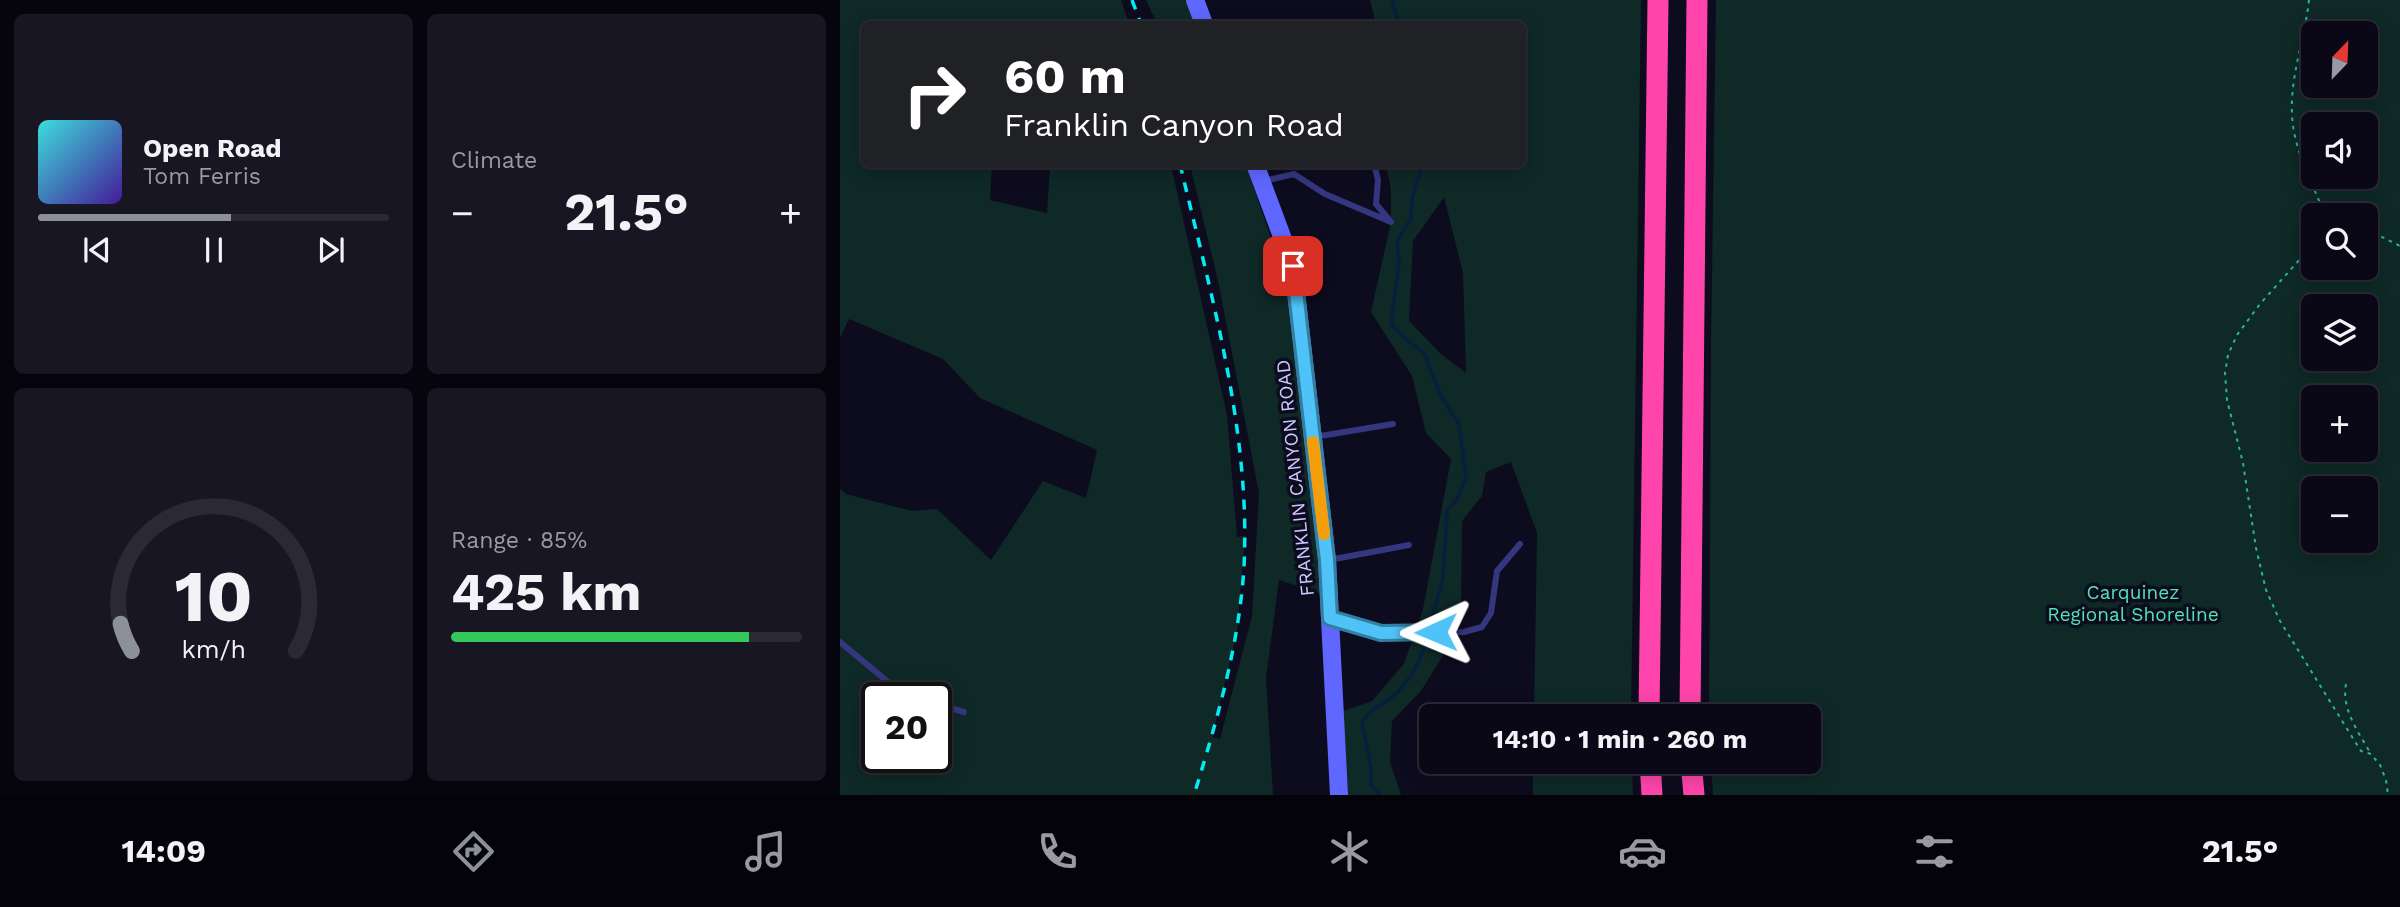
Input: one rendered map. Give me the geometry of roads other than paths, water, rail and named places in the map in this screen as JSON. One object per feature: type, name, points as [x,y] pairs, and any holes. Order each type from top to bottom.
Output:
[{"type":"highway","points":[[1649,704],[1658,0]]},
{"type":"highway","points":[[1690,704],[1697,0]]},
{"type":"highway","points":[[1651,774],[1652,795]]},
{"type":"highway","points":[[1692,774],[1694,795]]},
{"type":"street","points":[[1195,0],[1203,21]]},
{"type":"street","name":"FRANKLIN CANYON ROAD","points":[[1257,168],[1293,266],[1327,560],[1339,795]]},
{"type":"lane","points":[[1262,182],[1295,170],[1325,194],[1391,222],[1376,204],[1378,180],[1375,168]]},
{"type":"lane","points":[[1312,437],[1393,424]]},
{"type":"lane","points":[[1330,618],[1381,633],[1464,632],[1482,627],[1491,613],[1497,570],[1520,544]]},
{"type":"lane","points":[[1327,560],[1409,545]]},
{"type":"lane","points":[[840,642],[888,682]]},
{"type":"lane","points":[[952,709],[964,712]]},
{"type":"waterway","points":[[1392,0],[1398,21]]},
{"type":"waterway","points":[[1421,168],[1412,200],[1411,219],[1397,241],[1399,264],[1391,324],[1424,353],[1441,396],[1459,424],[1466,478],[1457,499],[1447,511],[1443,579],[1430,625]]},
{"type":"waterway","points":[[1380,795],[1371,785],[1371,768],[1362,723],[1406,683],[1416,668],[1426,642]]},
{"type":"railway","points":[[1132,0],[1140,21]]},
{"type":"railway","points":[[1181,168],[1226,364],[1235,415],[1245,516],[1244,567],[1232,654],[1219,711],[1194,795]]},
{"type":"park label","name":"Carquinez Regional Shoreline","points":[[2133,603]]}]
